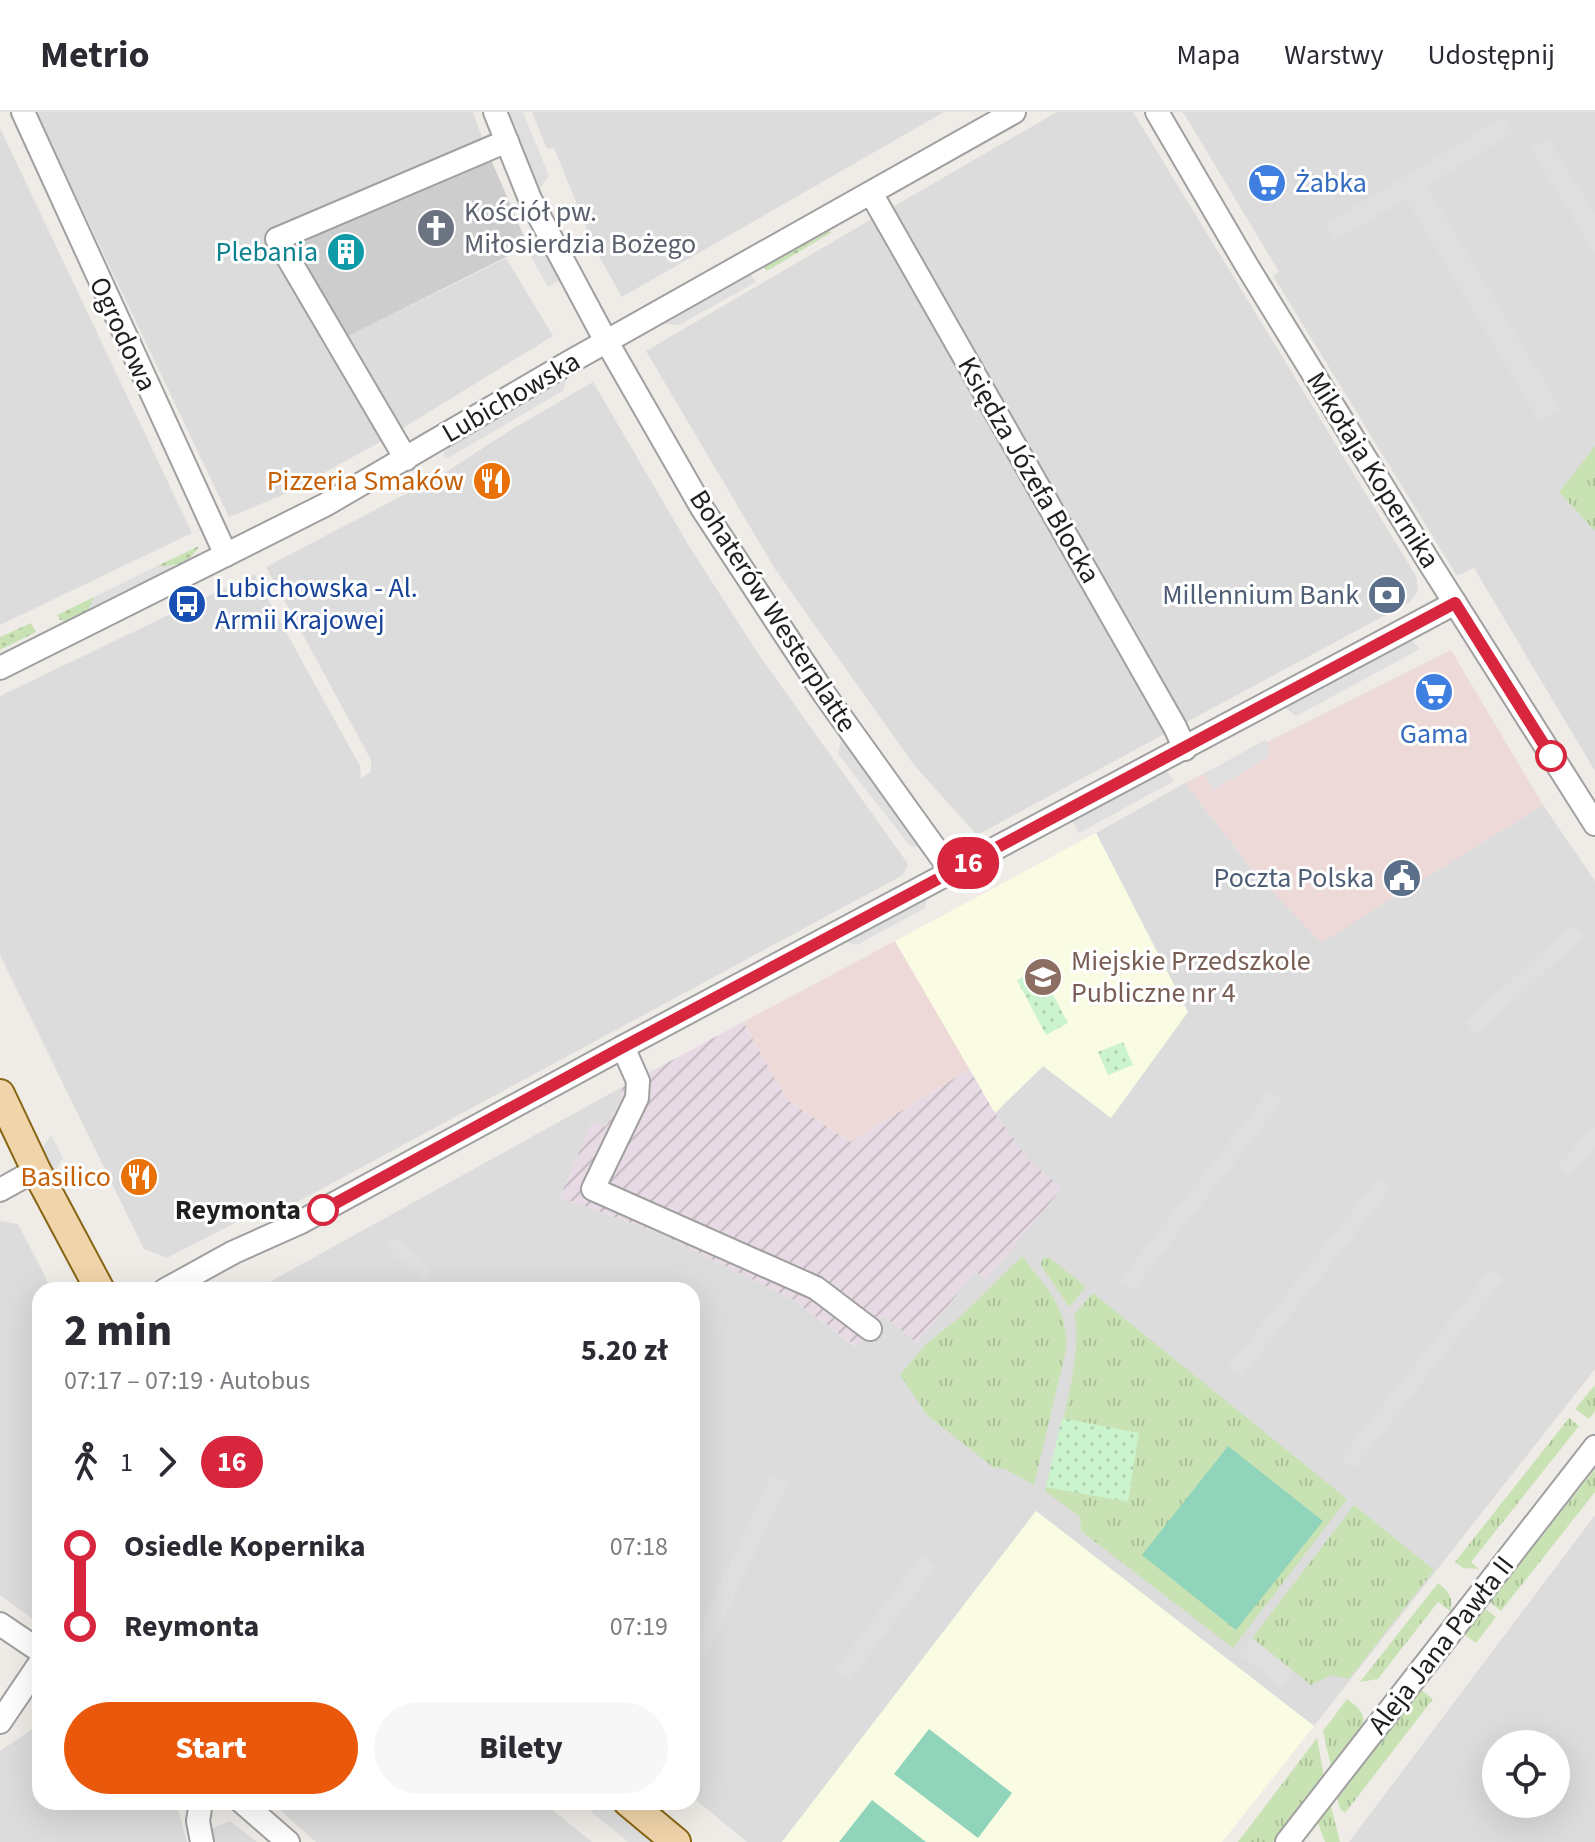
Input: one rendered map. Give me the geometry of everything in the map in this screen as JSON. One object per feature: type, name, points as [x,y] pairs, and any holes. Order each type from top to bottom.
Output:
[{"type":"main road","points":[[0,1094],[36,1170],[96,1282]]},
{"type":"main road","points":[[638,1810],[676,1842]]},
{"type":"street","name":"Ogrodowa","points":[[23,112],[226,555]]},
{"type":"street","name":"Bohaterów Westerplatte","points":[[495,112],[530,199],[607,342],[719,533],[825,695],[952,872]]},
{"type":"street","name":"Lubichowska","points":[[0,668],[325,505],[1014,112]]},
{"type":"street","name":"Mikołaja Kopernika","points":[[1157,112],[1247,266],[1595,824]]},
{"type":"street","points":[[406,459],[277,239],[507,141]]},
{"type":"street","name":"Księdza Józefa Blocka","points":[[871,193],[1185,749]]},
{"type":"street","points":[[180,1282],[234,1252],[299,1223],[1455,603]]},
{"type":"street","points":[[623,1047],[638,1081],[637,1098],[593,1189],[816,1288],[870,1329]]},
{"type":"street","points":[[0,1190],[36,1170]]},
{"type":"street","name":"Aleja Jana Pawła II","points":[[1287,1842],[1595,1447]]},
{"type":"street","points":[[0,1624],[32,1646]]},
{"type":"street","points":[[1,1720],[32,1675]]},
{"type":"street","points":[[200,1810],[198,1821],[202,1842]]},
{"type":"street","points":[[251,1810],[288,1842]]},
{"type":"shaded area","points":[[36,112],[473,112],[484,143],[267,233],[384,440],[283,495],[229,517]]},
{"type":"shaded area","points":[[506,112],[523,112],[549,176],[537,192]]},
{"type":"shaded area","points":[[532,112],[944,112],[622,297],[596,251],[554,148],[547,149]]},
{"type":"shaded area","points":[[1057,112],[1133,112],[1416,576],[1418,591],[1410,602],[1183,724],[889,209]]},
{"type":"shaded area","points":[[1183,112],[1595,112],[1595,771],[1474,568],[1457,576],[1273,276],[1279,272]]},
{"type":"shaded area","points":[[1503,117],[1513,133],[1427,186],[1561,409],[1540,422],[1406,199],[1335,241],[1325,224]]},
{"type":"shaded area","points":[[0,128],[192,533],[0,625]]},
{"type":"shaded area","points":[[1548,138],[1595,214],[1595,254],[1530,148]]},
{"type":"shaded area","points":[[489,155],[528,246],[344,338],[288,239]]},
{"type":"shaded area","points":[[877,216],[1174,729],[977,835],[914,765],[775,569],[646,351]]},
{"type":"shaded area","points":[[542,246],[561,279],[548,287],[529,253]]},
{"type":"shaded area","points":[[506,258],[553,336],[398,431],[344,338]]},
{"type":"shaded area","points":[[751,275],[756,282],[679,325],[664,324]]},
{"type":"shaded area","points":[[567,378],[563,391],[446,459],[443,455],[446,449]]},
{"type":"shaded area","points":[[593,382],[689,546],[759,655],[908,864],[903,875],[288,1207],[283,1198],[167,1258],[144,1249],[0,955],[0,696],[254,574],[360,766],[361,778],[371,772],[371,760],[266,567],[440,476]]},
{"type":"shaded area","points":[[157,566],[176,566],[89,609],[94,597]]},
{"type":"shaded area","points":[[1410,639],[1420,649],[1296,716],[1283,706]]},
{"type":"shaded area","points":[[1451,650],[1543,805],[1321,943],[1255,873],[1185,783]]},
{"type":"shaded area","points":[[841,739],[926,848],[910,846],[838,754]]},
{"type":"shaded area","points":[[1265,740],[1270,749],[1268,757],[1214,790],[1204,774]]},
{"type":"shaded area","points":[[1165,769],[1174,781],[1079,833],[1072,820]]},
{"type":"shaded area","points":[[1185,783],[1255,873],[1321,942],[1543,805],[1595,881],[1595,1369],[1314,1726],[1036,1511],[782,1842],[747,1842],[700,1804],[700,1282],[269,1282],[622,1087],[621,1098],[606,1128],[592,1122],[560,1197],[659,1233],[792,1299],[856,1347],[883,1315],[917,1343],[976,1270],[987,1280],[1029,1162],[995,1113],[1043,1066],[1188,1012],[1096,833]]},
{"type":"shaded area","name":"Miejskie Przedszkole Publiczne nr 4","points":[[1096,833],[1188,1012],[1111,1118],[1043,1066],[995,1113],[895,941]]},
{"type":"shaded area","points":[[927,897],[925,908],[857,945],[844,942]]},
{"type":"shaded area","points":[[1571,925],[1583,937],[1477,1035],[1465,1022]]},
{"type":"shaded area","points":[[895,941],[970,1069],[850,1142],[787,1100],[743,1022]]},
{"type":"shaded area","points":[[743,1022],[787,1100],[850,1142],[970,1069],[995,1113],[1029,1161],[1062,1188],[986,1280],[976,1271],[917,1343],[883,1315],[857,1347],[792,1299],[659,1233],[560,1197],[592,1122],[606,1127],[621,1098],[622,1087]]},
{"type":"shaded area","points":[[1269,1091],[1283,1101],[1133,1291],[1119,1281]]},
{"type":"shaded area","points":[[1595,1126],[1595,1149],[1570,1176],[1558,1165]]},
{"type":"shaded area","points":[[51,1135],[63,1158],[53,1174],[42,1149]]},
{"type":"shaded area","points":[[1379,1177],[1392,1187],[1242,1377],[1228,1367]]},
{"type":"shaded area","points":[[0,1221],[18,1224],[48,1282],[32,1282],[32,1618],[0,1595]]},
{"type":"shaded area","points":[[393,1236],[434,1272],[425,1282],[384,1246]]},
{"type":"shaded area","points":[[1490,1269],[1504,1279],[1354,1469],[1340,1458]]},
{"type":"shaded area","points":[[772,1475],[788,1483],[700,1668],[700,1627]]},
{"type":"shaded area","points":[[1036,1511],[1314,1726],[1222,1842],[782,1842]]},
{"type":"shaded area","points":[[1595,1515],[1595,1842],[1349,1842]]},
{"type":"shaded area","points":[[921,1555],[937,1566],[849,1682],[834,1671]]},
{"type":"shaded area","points":[[1252,1638],[1293,1671],[1281,1687],[1239,1654]]},
{"type":"shaded area","points":[[32,1729],[32,1810],[178,1810],[187,1842],[0,1842],[0,1751]]},
{"type":"shaded area","points":[[280,1810],[553,1810],[592,1842],[316,1842]]},
{"type":"shaded area","points":[[590,1810],[618,1810],[656,1842],[628,1842]]},
{"type":"shaded area","points":[[230,1821],[257,1842],[212,1842],[209,1830]]},
{"type":"green space","points":[[832,232],[767,271],[764,267]]},
{"type":"green space","points":[[1595,446],[1595,531],[1559,492]]},
{"type":"green space","points":[[199,546],[191,557],[181,563],[157,566]]},
{"type":"green space","points":[[94,597],[89,609],[65,621],[57,615]]},
{"type":"green space","points":[[31,623],[36,632],[0,650],[0,637]]},
{"type":"green space","points":[[1039,968],[1068,1023],[1046,1035],[1017,980]]},
{"type":"green space","points":[[1123,1042],[1133,1065],[1108,1075],[1098,1052]]},
{"type":"green space","points":[[1022,1256],[1054,1299],[1066,1335],[1066,1350],[1034,1485],[1005,1469],[993,1467],[927,1415],[900,1375],[925,1345],[960,1317]]},
{"type":"green space","points":[[1044,1257],[1050,1258],[1086,1287],[1069,1307],[1042,1267]]},
{"type":"green space","points":[[1093,1293],[1347,1499],[1233,1648],[1081,1531],[1080,1517],[1045,1491],[1076,1353],[1074,1315]]},
{"type":"green space","points":[[1595,1385],[1595,1411],[1589,1419],[1575,1409]]},
{"type":"green space","points":[[1062,1418],[1139,1433],[1128,1502],[1046,1487]]},
{"type":"green space","points":[[1569,1418],[1579,1426],[1471,1562],[1479,1569],[1463,1568],[1455,1562]]},
{"type":"green space","points":[[1228,1446],[1323,1521],[1236,1630],[1142,1555]]},
{"type":"green space","points":[[1595,1469],[1595,1492],[1501,1611],[1490,1602]]},
{"type":"green space","points":[[1354,1505],[1434,1570],[1349,1679],[1332,1675],[1311,1685],[1252,1638]]},
{"type":"green space","points":[[1438,1583],[1449,1595],[1451,1612],[1438,1602],[1378,1679],[1360,1682]]},
{"type":"green space","points":[[1484,1608],[1496,1617],[1476,1643],[1464,1634]]},
{"type":"green space","points":[[1421,1690],[1433,1699],[1345,1813],[1340,1809],[1337,1797]]},
{"type":"green space","points":[[1347,1699],[1361,1713],[1363,1725],[1331,1767],[1323,1731]]},
{"type":"green space","points":[[929,1729],[1012,1793],[978,1838],[894,1774]]},
{"type":"green space","points":[[1317,1738],[1324,1776],[1273,1842],[1238,1842]]},
{"type":"green space","points":[[872,1800],[926,1842],[839,1842]]},
{"type":"green space","points":[[1331,1806],[1340,1842],[1325,1842],[1318,1823]]},
{"type":"bus line","name":"16","points":[[323,1210],[1455,603],[1551,756]]},
{"type":"place","name":"Żabka","points":[[1267,183]]},
{"type":"place","name":"Kościół pw. Miłosierdzia Bożego","points":[[436,228]]},
{"type":"place","name":"Plebania","points":[[346,252]]},
{"type":"place","name":"Pizzeria Smaków","points":[[492,481]]},
{"type":"place","name":"Millennium Bank","points":[[1387,595]]},
{"type":"place","name":"Lubichowska - Al. Armii Krajowej","points":[[187,604]]},
{"type":"place","name":"Gama","points":[[1434,692]]},
{"type":"place","name":"Poczta Polska","points":[[1402,878]]},
{"type":"place","name":"Miejskie Przedszkole Publiczne nr 4","points":[[1043,977]]},
{"type":"place","name":"Basilico","points":[[139,1177]]},
{"type":"place","name":"Reymonta","points":[[323,1210]]}]
